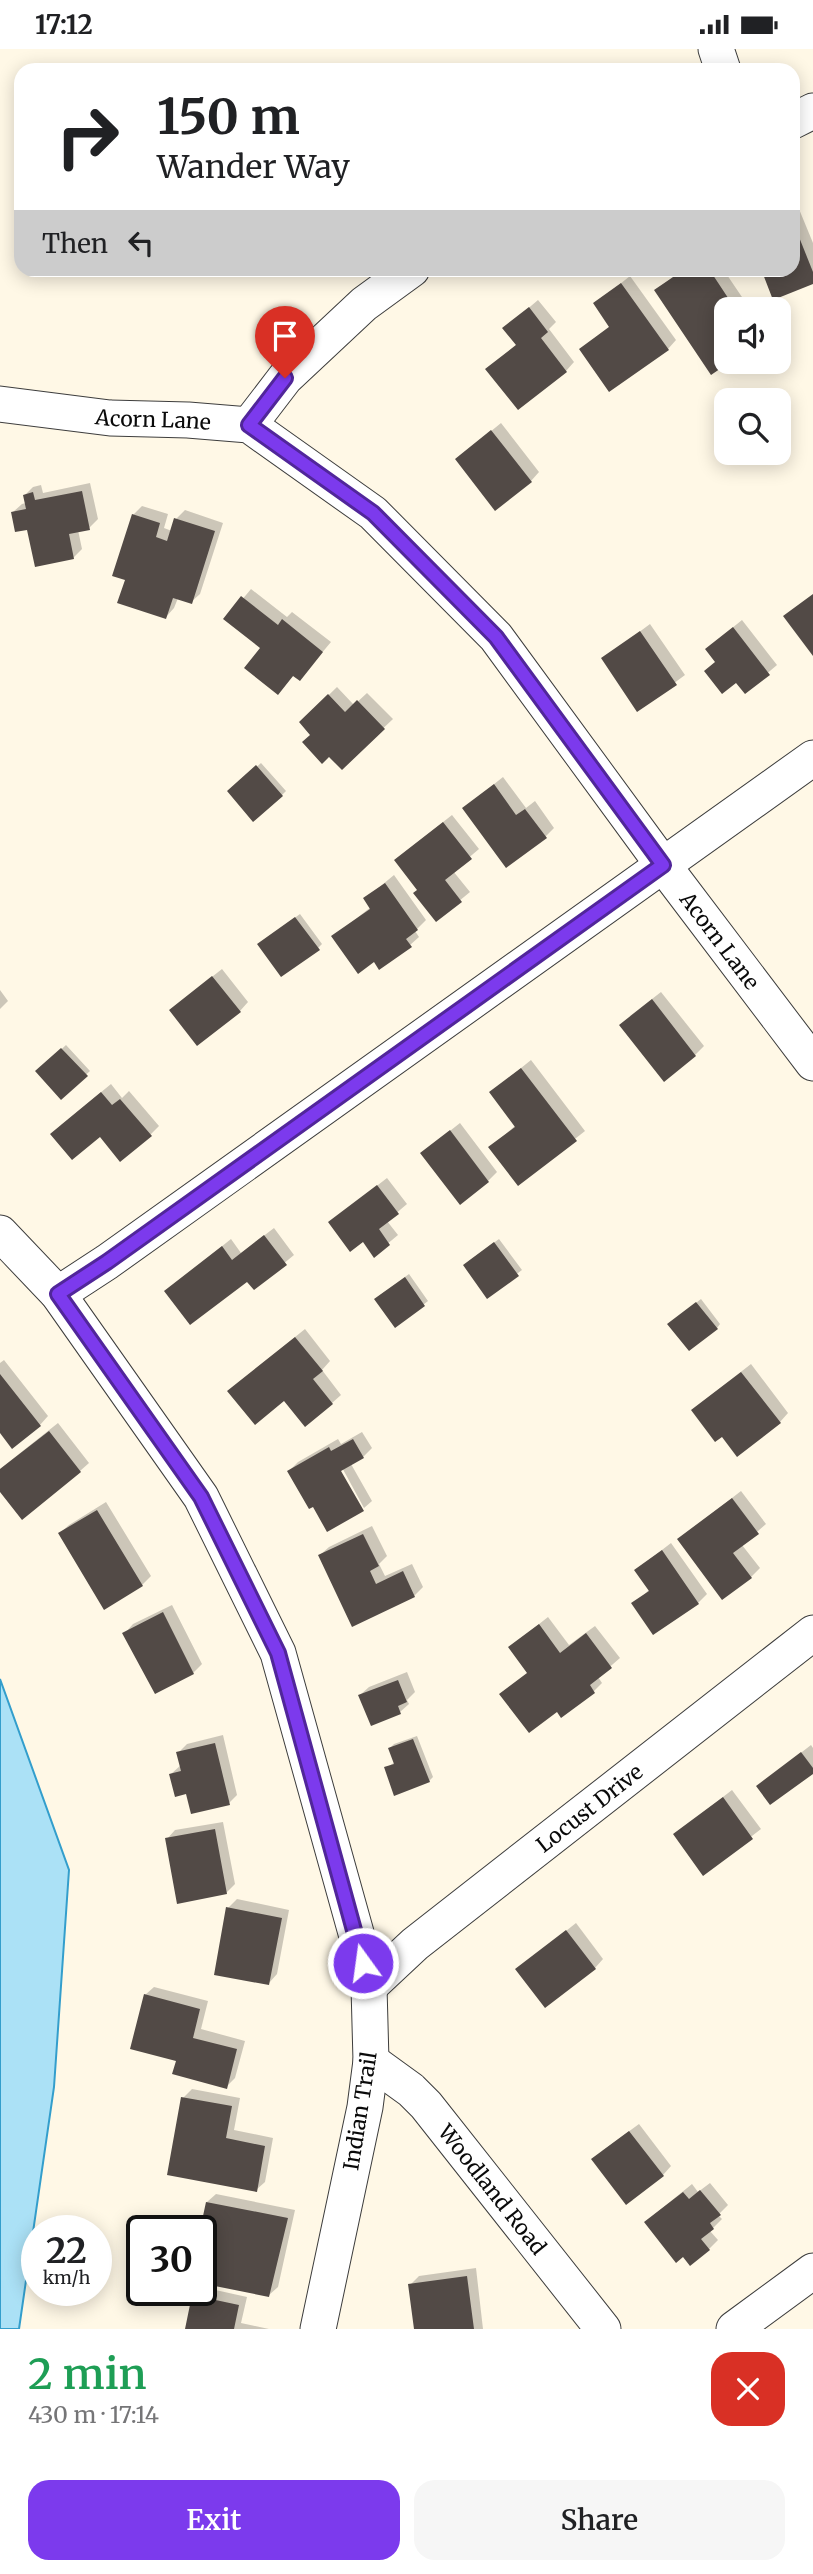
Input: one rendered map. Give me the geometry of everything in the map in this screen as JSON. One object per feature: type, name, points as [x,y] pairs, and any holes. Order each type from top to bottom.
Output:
[{"type":"street","points":[[249,425],[285,378],[364,304],[401,277]]},
{"type":"street","name":"Acorn Lane","points":[[0,404],[110,418],[249,425],[373,513],[496,637],[663,865],[813,1063]]},
{"type":"street","points":[[58,1294],[119,1254],[813,758]]},
{"type":"street","name":"Indian Trail","points":[[0,1233],[58,1294],[201,1497],[278,1653],[369,1987],[371,2061],[365,2107],[317,2329]]},
{"type":"street","name":"Locust Drive","points":[[369,1987],[415,1944],[813,1633]]},
{"type":"street","name":"Woodland Road","points":[[371,2061],[411,2090],[426,2105],[603,2329]]},
{"type":"street","points":[[734,2329],[813,2271]]},
{"type":"water","points":[[0,1679],[69,1870],[54,2087],[35,2215],[21,2215],[22,2306],[19,2329],[0,2329]]},
{"type":"building","points":[[800,240],[813,272],[813,284],[780,297],[772,297],[764,277],[800,277]]},
{"type":"building","points":[[673,277],[714,277],[727,297],[714,297],[714,373],[711,375],[654,290]]},
{"type":"building","points":[[621,283],[669,350],[609,392],[579,349],[609,327],[593,303]]},
{"type":"building","points":[[529,307],[548,332],[541,338],[567,372],[518,410],[485,369],[516,345],[502,328]]},
{"type":"building","points":[[491,430],[532,482],[495,511],[455,459]]},
{"type":"building","points":[[82,491],[90,530],[69,534],[74,559],[35,567],[27,530],[15,532],[11,512],[26,509],[23,495],[33,492],[35,500]]},
{"type":"building","points":[[132,514],[160,523],[156,537],[167,541],[174,518],[215,531],[192,604],[173,598],[166,619],[117,603],[125,580],[112,576]]},
{"type":"building","points":[[813,594],[813,656],[783,616]]},
{"type":"building","points":[[241,596],[278,625],[282,619],[323,652],[300,681],[293,676],[278,695],[244,668],[260,648],[223,619]]},
{"type":"building","points":[[733,627],[770,675],[745,694],[736,683],[722,694],[704,671],[715,662],[705,649]]},
{"type":"building","points":[[640,631],[677,685],[637,712],[601,658]]},
{"type":"building","points":[[328,694],[345,712],[357,700],[385,729],[342,770],[329,757],[322,764],[302,742],[310,735],[299,722]]},
{"type":"building","points":[[256,765],[283,796],[253,822],[227,791]]},
{"type":"building","points":[[494,784],[516,815],[525,809],[547,838],[506,868],[462,808]]},
{"type":"building","points":[[443,822],[472,859],[445,880],[462,902],[436,922],[413,893],[417,890],[394,860]]},
{"type":"building","points":[[385,883],[418,930],[406,939],[412,947],[379,970],[374,962],[358,974],[331,936],[370,909],[363,898]]},
{"type":"building","points":[[295,917],[320,950],[281,977],[257,944]]},
{"type":"building","points":[[212,976],[241,1012],[197,1046],[169,1010]]},
{"type":"building","points":[[652,999],[696,1056],[664,1082],[619,1025]]},
{"type":"building","points":[[61,1048],[88,1076],[61,1100],[35,1071]]},
{"type":"building","points":[[521,1068],[577,1141],[518,1186],[488,1147],[515,1127],[489,1092]]},
{"type":"building","points":[[101,1092],[112,1105],[120,1099],[152,1136],[120,1162],[100,1137],[72,1160],[50,1134]]},
{"type":"building","points":[[450,1130],[489,1182],[460,1205],[420,1153]]},
{"type":"building","points":[[377,1185],[399,1214],[379,1229],[390,1245],[374,1258],[363,1242],[350,1252],[328,1222]]},
{"type":"building","points":[[264,1235],[287,1265],[254,1290],[247,1282],[190,1325],[164,1291],[222,1246],[232,1260]]},
{"type":"building","points":[[494,1242],[519,1276],[487,1299],[463,1265]]},
{"type":"building","points":[[405,1277],[425,1306],[395,1328],[374,1299]]},
{"type":"building","points":[[696,1302],[718,1329],[689,1351],[667,1324]]},
{"type":"building","points":[[295,1337],[323,1371],[313,1379],[333,1404],[305,1427],[284,1401],[255,1425],[227,1391]]},
{"type":"building","points":[[741,1372],[781,1423],[737,1457],[722,1437],[715,1442],[691,1410]]},
{"type":"building","points":[[0,1374],[41,1426],[12,1449],[0,1433]]},
{"type":"building","points":[[49,1431],[81,1472],[22,1520],[0,1492],[0,1469]]},
{"type":"building","points":[[353,1439],[364,1458],[341,1471],[364,1511],[327,1532],[313,1507],[309,1509],[287,1471],[329,1447],[331,1451]]},
{"type":"building","points":[[732,1498],[759,1534],[733,1553],[752,1578],[722,1600],[677,1539]]},
{"type":"building","points":[[97,1510],[143,1586],[104,1610],[58,1533]]},
{"type":"building","points":[[363,1534],[379,1566],[370,1571],[376,1584],[403,1571],[415,1597],[352,1627],[318,1555]]},
{"type":"building","points":[[662,1550],[699,1604],[653,1635],[631,1603],[649,1591],[634,1570]]},
{"type":"building","points":[[163,1612],[194,1674],[155,1694],[122,1633]]},
{"type":"building","points":[[539,1624],[560,1653],[586,1633],[612,1668],[590,1685],[595,1693],[561,1718],[557,1712],[529,1733],[499,1694],[527,1673],[508,1647]]},
{"type":"building","points":[[398,1680],[407,1702],[398,1706],[401,1714],[371,1726],[358,1695]]},
{"type":"building","points":[[413,1739],[430,1782],[394,1796],[384,1767],[394,1764],[388,1748]]},
{"type":"building","points":[[215,1743],[230,1805],[191,1814],[186,1794],[175,1797],[169,1774],[181,1771],[176,1752]]},
{"type":"building","points":[[801,1752],[813,1768],[813,1774],[770,1805],[756,1786]]},
{"type":"building","points":[[723,1797],[753,1839],[703,1876],[673,1834]]},
{"type":"building","points":[[215,1829],[227,1894],[177,1904],[165,1838]]},
{"type":"building","points":[[226,1907],[282,1918],[269,1985],[214,1975]]},
{"type":"building","points":[[566,1930],[596,1969],[545,2008],[515,1969]]},
{"type":"building","points":[[144,1994],[200,2009],[193,2038],[237,2049],[227,2089],[172,2074],[176,2061],[130,2049]]},
{"type":"building","points":[[181,2097],[232,2106],[226,2138],[265,2146],[257,2192],[167,2175]]},
{"type":"building","points":[[629,2131],[664,2176],[626,2205],[591,2159]]},
{"type":"building","points":[[700,2190],[721,2215],[710,2223],[714,2229],[701,2239],[710,2250],[690,2266],[683,2257],[676,2263],[644,2222],[683,2192],[689,2199]]},
{"type":"building","points":[[206,2202],[288,2218],[269,2297],[217,2286],[217,2215],[203,2215]]},
{"type":"building","points":[[467,2276],[474,2329],[414,2329],[408,2284]]},
{"type":"building","points":[[217,2300],[239,2305],[234,2329],[185,2329],[190,2306],[217,2306]]},
{"type":"route","points":[[285,378],[249,425],[373,513],[496,637],[663,865],[107,1262],[58,1294],[201,1497],[278,1653],[363,1963]]}]
